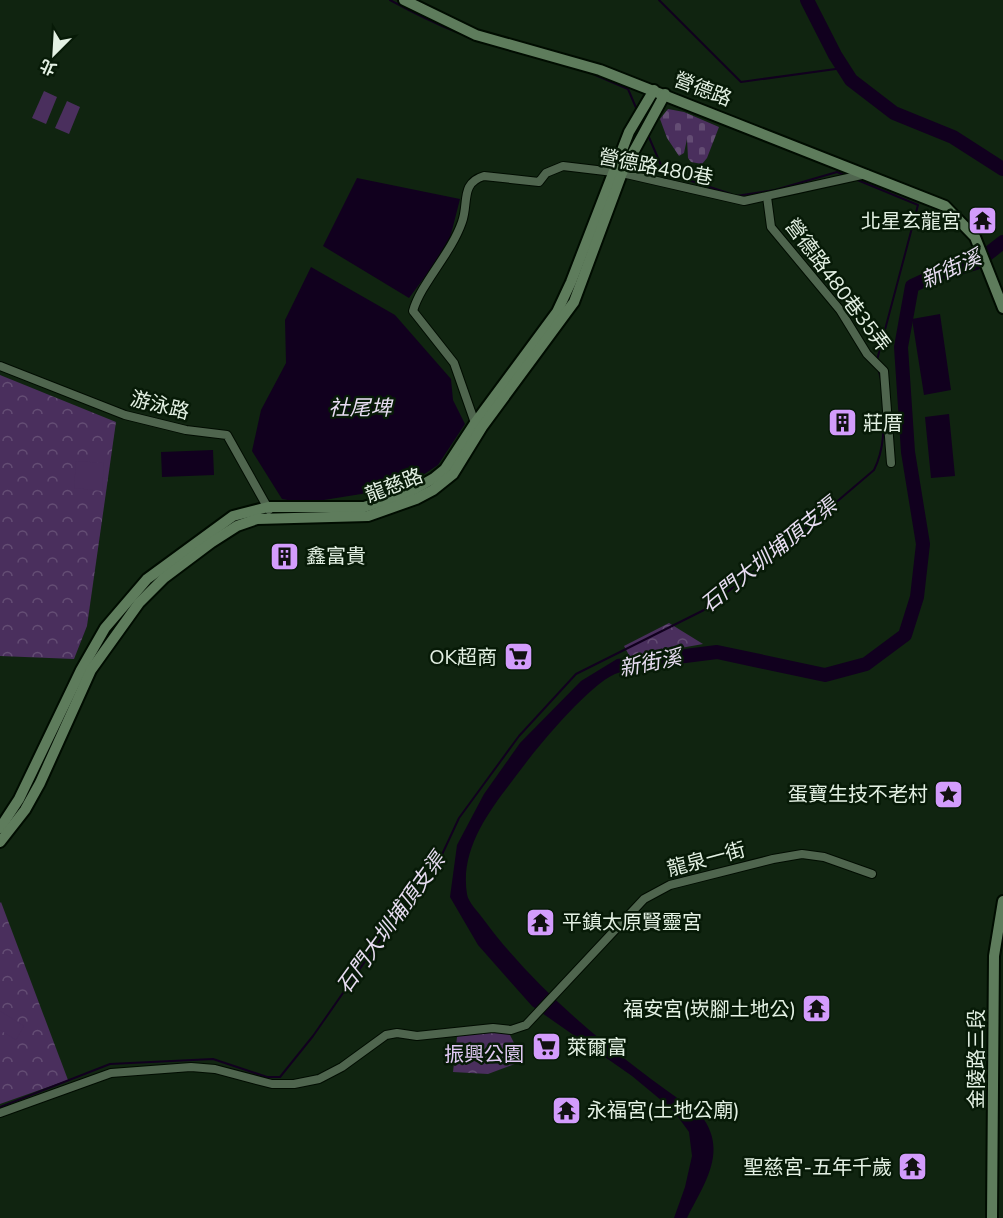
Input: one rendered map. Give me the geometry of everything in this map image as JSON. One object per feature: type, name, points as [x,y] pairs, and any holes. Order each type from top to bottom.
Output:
[{"type":"street","name":"營德路","points":[[404,0],[442,20],[490,40],[575,61],[660,92],[945,206],[975,237],[1002,301]]},
{"type":"street","name":"龍慈路","points":[[0,828],[19,799],[81,670],[105,628],[147,579],[195,547],[269,512],[368,516],[433,490],[453,474],[478,425],[574,302],[617,173],[660,92]]},
{"type":"street","name":"營德路480巷","points":[[478,425],[454,363],[413,311],[416,302],[447,256],[463,220],[469,185],[484,176],[539,182],[546,173],[563,166],[617,173],[744,201],[869,174]]},
{"type":"street","name":"營德路480巷35弄","points":[[767,197],[771,227],[840,310],[867,354],[884,371],[891,463]]},
{"type":"street","name":"游泳路","points":[[0,366],[124,415],[186,430],[227,435],[269,512]]},
{"type":"street","name":"龍慈路","points":[[0,843],[26,810],[91,670],[111,638],[138,603],[195,547]]},
{"type":"street","name":"龍泉一街","points":[[0,1113],[111,1072],[182,1068],[216,1069],[272,1084],[294,1084],[319,1079],[386,1035],[397,1033],[417,1036],[493,1028],[511,1030],[526,1025],[644,899],[670,885],[802,854],[824,857],[872,874]]},
{"type":"street","name":"金陵路三段","points":[[992,1218],[998,1160],[994,956],[1003,901]]},
{"type":"green space","points":[[44,91],[57,97],[46,124],[32,118]]},
{"type":"green space","points":[[67,101],[80,107],[69,134],[55,128]]},
{"type":"green space","points":[[668,109],[684,112],[719,127],[707,158],[702,164],[691,162],[688,158],[687,139],[684,153],[679,156],[667,138],[660,119]]},
{"type":"green space","points":[[0,375],[116,422],[87,626],[74,659],[0,656]]},
{"type":"green space","points":[[76,461],[104,463],[102,491],[74,488]]},
{"type":"green space","points":[[669,623],[703,644],[630,657],[624,646]]},
{"type":"green space","points":[[0,903],[68,1080],[0,1104]]},
{"type":"green space","points":[[0,1011],[24,1026],[16,1040],[0,1030]]},
{"type":"green space","name":"振興公園","points":[[461,1033],[509,1033],[523,1061],[488,1074],[453,1072],[457,1037]]},
{"type":"water","points":[[357,178],[460,199],[448,246],[409,298],[323,246]]},
{"type":"water","name":"社尾埤","points":[[311,267],[395,315],[451,379],[453,400],[465,424],[438,465],[405,487],[305,503],[282,499],[252,451],[261,410],[286,363],[285,320]]},
{"type":"water","points":[[940,314],[951,390],[924,395],[912,319]]},
{"type":"water","points":[[949,414],[955,476],[931,478],[925,417]]},
{"type":"water","points":[[213,450],[214,475],[162,477],[161,452]]},
{"type":"water","name":"新街溪","points":[[688,649],[686,660],[615,674],[592,690],[565,716],[540,745],[481,826],[468,859],[466,876],[467,894],[472,904],[506,948],[531,975],[612,1049],[700,1114],[709,1127],[713,1140],[713,1153],[707,1179],[687,1218],[674,1218],[685,1187],[692,1156],[689,1132],[673,1110],[632,1076],[532,1006],[478,945],[450,897],[457,845],[484,794],[520,743],[581,681],[617,659]]},
{"type":"waterway","name":"石門大圳埔頂支渠","points":[[390,0],[457,32],[491,45],[528,55]]},
{"type":"waterway","name":"石門大圳埔頂支渠","points":[[659,0],[741,82],[843,68]]},
{"type":"waterway","name":"新街溪","points":[[807,0],[835,55],[851,80],[894,113],[953,137],[1003,169]]},
{"type":"waterway","name":"石門大圳埔頂支渠","points":[[586,71],[628,89],[637,110]]},
{"type":"waterway","name":"石門大圳埔頂支渠","points":[[648,135],[664,172],[731,194]]},
{"type":"waterway","name":"石門大圳埔頂支渠","points":[[736,196],[775,190],[837,172],[847,176]]},
{"type":"waterway","name":"石門大圳埔頂支渠","points":[[855,179],[918,205],[877,360]]},
{"type":"waterway","name":"新街溪","points":[[669,658],[717,652],[825,675],[866,664],[905,635],[917,597],[923,544],[908,452],[901,347],[912,286],[940,273],[976,263],[1003,242]]},
{"type":"waterway","name":"石門大圳埔頂支渠","points":[[878,368],[882,383]]},
{"type":"waterway","name":"石門大圳埔頂支渠","points":[[0,1107],[110,1064],[213,1059],[267,1077],[280,1077],[313,1036],[428,871],[439,861],[459,818],[519,736],[576,674],[704,610],[766,562],[874,470],[882,445],[883,401]]},
{"type":"place","name":"北星玄龍宮","points":[[982,221]]},
{"type":"place","name":"莊厝","points":[[842,423]]},
{"type":"place","name":"鑫富貴","points":[[285,556]]},
{"type":"place","name":"OK超商","points":[[518,657]]},
{"type":"place","name":"蛋寶生技不老村","points":[[949,794]]},
{"type":"place","name":"平鎮太原賢靈宮","points":[[541,922]]},
{"type":"place","name":"福安宮(崁腳土地公)","points":[[817,1009]]},
{"type":"place","name":"萊爾富","points":[[546,1047]]},
{"type":"place","name":"永福宮(土地公廟)","points":[[566,1110]]},
{"type":"place","name":"聖慈宮-五年千歲","points":[[913,1167]]}]
